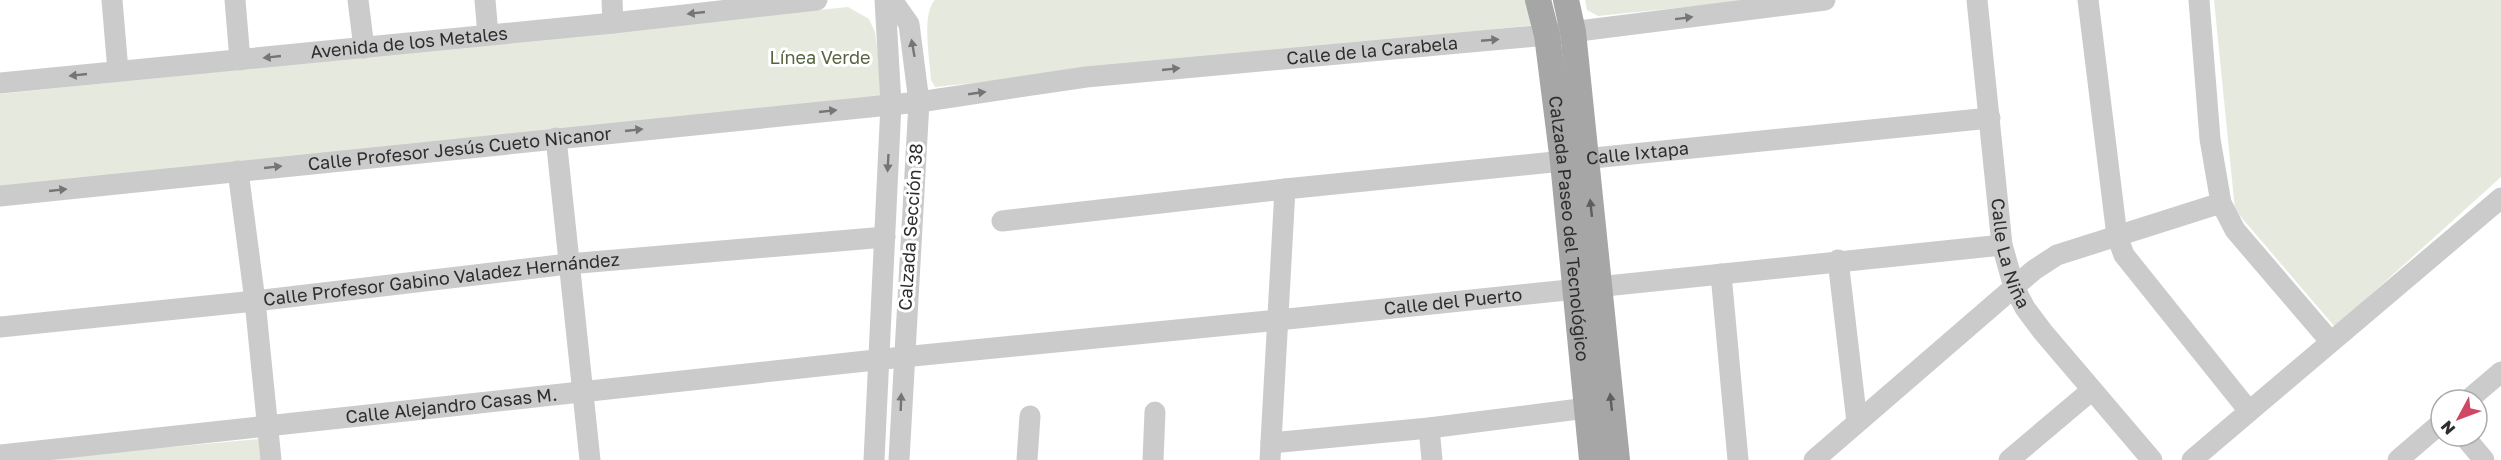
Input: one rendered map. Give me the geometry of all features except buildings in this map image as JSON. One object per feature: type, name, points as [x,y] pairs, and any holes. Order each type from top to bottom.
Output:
[{"type":"main road","name":"Calzada Paseo del Tecnológico","points":[[1538,0],[1574,161]]},
{"type":"main road","name":"Calzada Paseo del Tecnológico","points":[[1566,0],[1573,32],[1574,161],[1587,287],[1617,460]]},
{"type":"main road","name":"Calzada Paseo del Tecnológico","points":[[1587,287],[1587,408],[1592,460]]},
{"type":"street","points":[[112,0],[118,71]]},
{"type":"street","points":[[235,0],[240,60]]},
{"type":"street","points":[[358,0],[364,48]]},
{"type":"street","points":[[485,0],[488,35]]},
{"type":"street","points":[[612,0],[614,23]]},
{"type":"street","name":"Avenida de los Metales","points":[[0,83],[614,23],[739,4],[817,0]]},
{"type":"street","name":"Calzada Sección 38","points":[[874,460],[891,104],[885,0]]},
{"type":"street","name":"Calzada Sección 38","points":[[892,0],[909,24],[919,102],[899,460]]},
{"type":"street","name":"Calle de la Carabela","points":[[919,102],[1086,77],[1547,35],[1825,0]]},
{"type":"street","name":"Calle La Niña","points":[[1977,0],[2002,244],[2014,287],[2025,308],[2043,332],[2152,460]]},
{"type":"street","points":[[2088,0],[2117,236],[2124,255],[2249,411]]},
{"type":"street","points":[[2199,0],[2210,139],[2221,203],[2235,230],[2331,341]]},
{"type":"street","name":"Calle Profesor Jesús Cueto Nicanor","points":[[0,196],[919,102]]},
{"type":"street","name":"Calle Ixtapa","points":[[1002,221],[1285,189],[1990,118]]},
{"type":"street","points":[[556,138],[590,460]]},
{"type":"street","points":[[238,171],[255,301],[271,460]]},
{"type":"street","points":[[1285,189],[1271,451],[1587,408]]},
{"type":"street","points":[[2192,460],[2501,198]]},
{"type":"street","points":[[1814,460],[2034,270],[2057,255],[2221,203]]},
{"type":"street","name":"Calle Profesor Gabino Valadez Hernández","points":[[0,327],[255,301],[568,264],[885,237]]},
{"type":"street","name":"Calle del Puerto","points":[[903,357],[2002,244]]},
{"type":"street","points":[[1838,260],[1857,422]]},
{"type":"street","points":[[1722,274],[1738,460]]},
{"type":"street","name":"Calle Alejandro Casas M.","points":[[0,455],[903,357]]},
{"type":"street","points":[[2482,388],[2501,372]]},
{"type":"street","points":[[2009,460],[2092,390]]},
{"type":"street","points":[[1153,460],[1155,412]]},
{"type":"street","points":[[1027,460],[1030,416]]},
{"type":"street","points":[[1429,428],[1432,460]]},
{"type":"street","points":[[2398,460],[2429,433]]},
{"type":"street","points":[[2474,448],[2484,460]]},
{"type":"green space","points":[[935,0],[1527,0],[1535,25],[935,87],[931,80],[927,26],[928,16]]},
{"type":"green space","points":[[1585,0],[1755,0],[1598,16],[1587,10]]},
{"type":"green space","points":[[2214,0],[2501,0],[2501,177],[2335,327],[2235,210]]},
{"type":"green space","name":"Línea Verde","points":[[848,7],[869,19],[875,32],[884,100],[0,188],[0,94]]},
{"type":"green space","points":[[259,439],[261,460],[30,460]]}]
